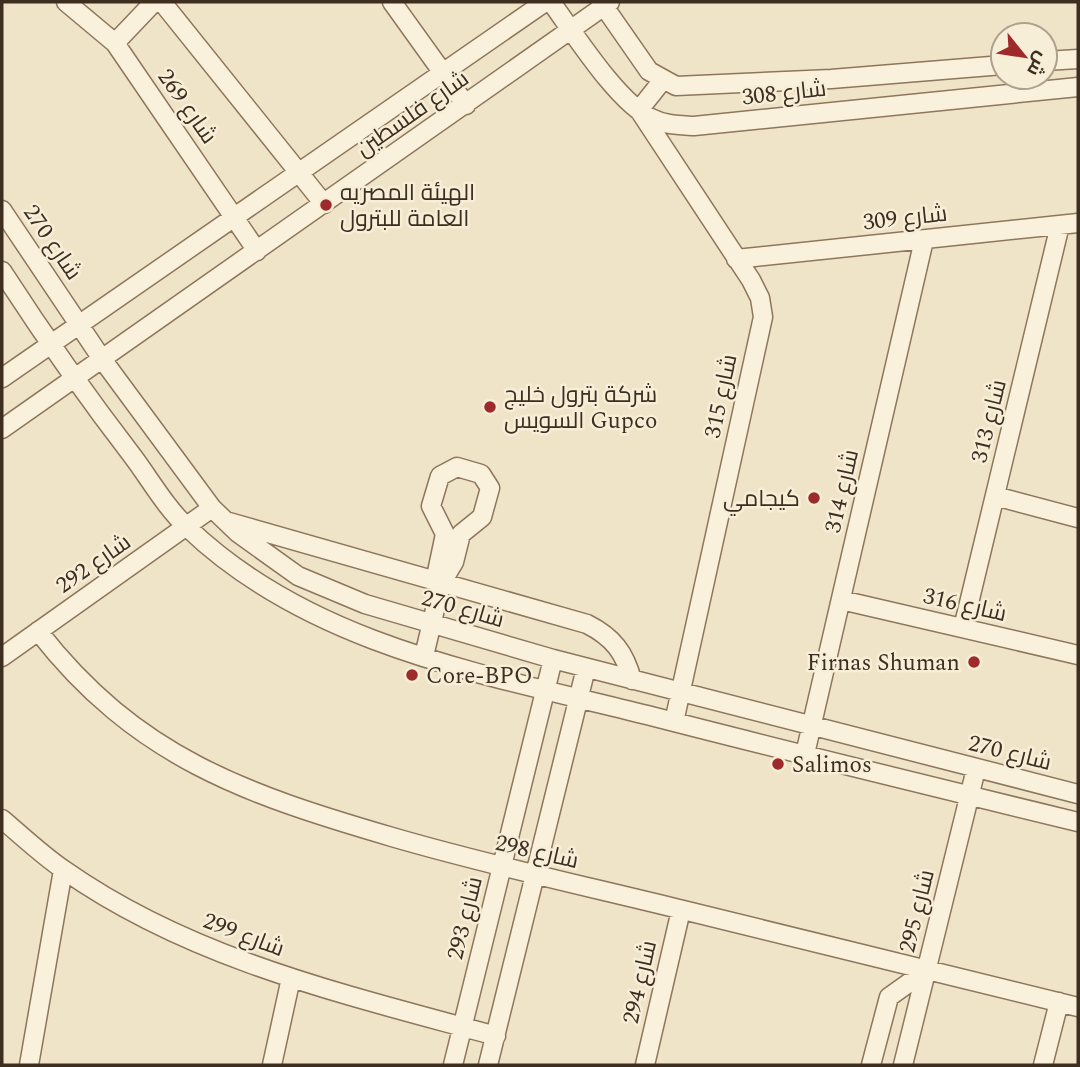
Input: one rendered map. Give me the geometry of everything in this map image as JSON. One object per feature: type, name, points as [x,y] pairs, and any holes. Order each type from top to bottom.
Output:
[{"type":"street","name":"شارع 269","points":[[66,2],[115,43],[257,251]]},
{"type":"street","points":[[115,43],[154,2]]},
{"type":"street","name":"شارع 269","points":[[162,2],[324,204]]},
{"type":"street","points":[[392,2],[466,105]]},
{"type":"street","name":"شارع فلسطين","points":[[50,345],[545,2]]},
{"type":"street","name":"شارع 308","points":[[551,2],[617,89],[639,110],[672,125],[694,126],[1073,88]]},
{"type":"street","points":[[605,3],[639,59],[662,81],[639,110]]},
{"type":"street","name":"شارع فلسطين","points":[[73,379],[573,31],[605,3]]},
{"type":"street","points":[[1072,59],[1073,88]]},
{"type":"street","name":"شارع 308","points":[[662,81],[692,88],[989,66]]},
{"type":"street","points":[[954,69],[957,99]]},
{"type":"street","points":[[831,79],[834,111]]},
{"type":"street","name":"شارع 315","points":[[639,110],[760,298],[763,317],[674,722]]},
{"type":"street","name":"شارع 270","points":[[2,209],[102,359],[212,508],[267,556],[298,576],[331,592],[431,625],[681,693],[1078,794]]},
{"type":"street","name":"شارع 309","points":[[736,259],[1069,224]]},
{"type":"street","name":"شارع 313","points":[[963,628],[995,496],[1069,224]]},
{"type":"street","name":"شارع 314","points":[[805,754],[924,240]]},
{"type":"street","points":[[2,271],[73,379],[186,527],[240,571],[292,604],[358,634],[424,656],[579,698],[1078,822]]},
{"type":"street","points":[[2,378],[50,345]]},
{"type":"street","points":[[2,429],[73,379]]},
{"type":"street","points":[[995,496],[1078,518]]},
{"type":"street","name":"شارع 292","points":[[2,657],[212,508]]},
{"type":"street","points":[[225,521],[587,624],[604,633],[623,654],[632,680]]},
{"type":"street","points":[[424,656],[441,584],[437,572],[445,542],[452,532]]},
{"type":"street","name":"شارع 316","points":[[841,600],[1078,655]]},
{"type":"street","name":"شارع 298","points":[[38,631],[83,684],[138,730],[190,764],[246,790],[303,811],[502,868],[681,909],[1078,1007]]},
{"type":"street","name":"شارع 293","points":[[453,1065],[553,659]]},
{"type":"street","points":[[488,1065],[586,668]]},
{"type":"street","name":"شارع 295","points":[[903,1065],[976,769]]},
{"type":"street","name":"شارع 299","points":[[2,819],[63,870],[169,930],[226,956],[291,978],[496,1036]]},
{"type":"street","points":[[29,1065],[63,870]]},
{"type":"street","name":"شارع 294","points":[[645,1065],[681,909]]},
{"type":"street","points":[[871,1065],[889,997],[927,970]]},
{"type":"street","points":[[272,1065],[291,978]]},
{"type":"street","points":[[1043,1065],[1059,1002]]},
{"type":"place","name":"الهيئة المصريه العامة للبترول","points":[[326,205]]},
{"type":"place","name":"شركة بترول خليج السويس Gupco","points":[[490,407]]},
{"type":"place","name":"كيجامي","points":[[814,498]]},
{"type":"place","name":"Firnas Shuman","points":[[974,662]]},
{"type":"place","name":"Core-BPO","points":[[412,675]]},
{"type":"place","name":"Salimos","points":[[778,764]]}]
